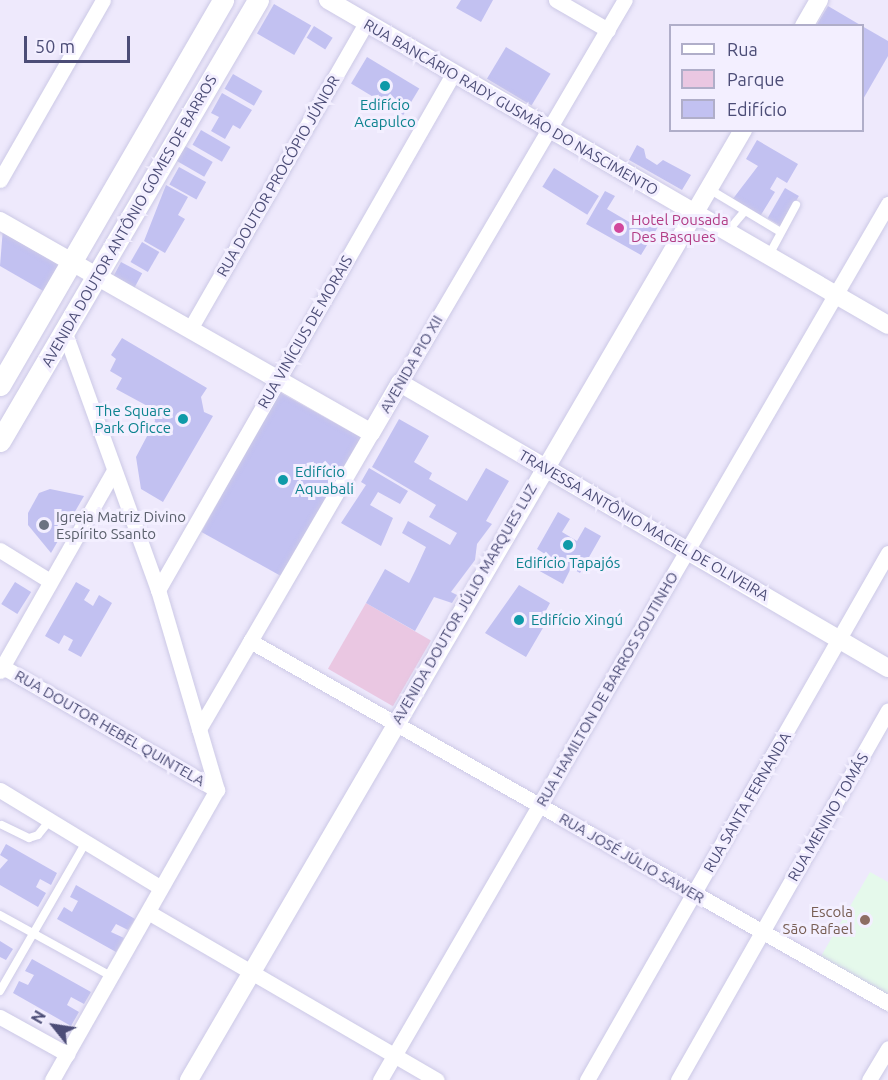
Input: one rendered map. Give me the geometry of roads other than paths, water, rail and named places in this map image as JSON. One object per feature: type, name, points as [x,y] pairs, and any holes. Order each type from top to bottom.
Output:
[{"type":"main road","name":"AVENIDA DOUTOR ANTÔNIO GOMES DE BARROS","points":[[0,385],[224,0]]},
{"type":"main road","name":"AVENIDA DOUTOR ANTÔNIO GOMES DE BARROS","points":[[0,441],[258,0]]},
{"type":"street","points":[[0,180],[103,0]]},
{"type":"street","name":"RUA BANCÁRIO RADY GUSMÃO DO NASCIMENTO","points":[[327,0],[888,325]]},
{"type":"street","points":[[556,0],[608,30]]},
{"type":"street","name":"AVENIDA PIO XII","points":[[199,729],[625,0]]},
{"type":"street","points":[[805,24],[819,0]]},
{"type":"street","name":"RUA DOUTOR PROCÓPIO JÚNIOR","points":[[189,329],[366,22]]},
{"type":"street","name":"RUA VINÍCIUS DE MORAIS","points":[[158,590],[453,74]]},
{"type":"street","name":"AVENIDA DOUTOR JÚLIO MARQUES LUZ","points":[[189,1080],[543,466],[742,132]]},
{"type":"street","name":"RUA HAMILTON DE BARROS SOUTINHO","points":[[380,1080],[888,204]]},
{"type":"street","points":[[0,221],[371,433]]},
{"type":"street","points":[[52,1080],[217,790],[158,590],[113,472],[64,330]]},
{"type":"street","name":"TRAVESSA ANTÔNIO MACIEL DE OLIVEIRA","points":[[400,383],[888,668]]},
{"type":"street","points":[[1,669],[113,472]]},
{"type":"street","points":[[0,550],[50,581]]},
{"type":"street","name":"RUA SANTA FERNANDA","points":[[587,1080],[888,553]]},
{"type":"street","name":"RUA JOSÉ JÚLIO SAWER","points":[[250,641],[888,1003]]},
{"type":"street","name":"RUA DOUTOR HEBEL QUINTELA","points":[[1,669],[217,790]]},
{"type":"street","name":"RUA MENINO TOMÁS","points":[[678,1080],[888,710]]},
{"type":"street","points":[[0,790],[161,888]]},
{"type":"street","points":[[148,912],[437,1080]]},
{"type":"street","points":[[0,1017],[67,1054]]},
{"type":"street","points":[[869,1080],[888,1048]]},
{"type":"lane","points":[[709,189],[779,231]]},
{"type":"lane","points":[[769,256],[779,231],[796,205]]},
{"type":"lane","points":[[727,233],[745,212]]},
{"type":"lane","points":[[1,825],[29,838],[38,835],[50,820]]},
{"type":"lane","points":[[0,991],[86,842]]},
{"type":"lane","points":[[0,915],[111,976]]},
{"type":"place","name":"Edifício Acapulco","points":[[385,86]]},
{"type":"place","name":"Hotel Pousada Des Basques","points":[[619,228]]},
{"type":"place","name":"The Square Park Oficce","points":[[183,419]]},
{"type":"place","name":"Edifício Aquabali","points":[[283,480]]},
{"type":"place","name":"Igreja Matriz Divino Espírito Ssanto","points":[[44,525]]},
{"type":"place","name":"Edifício Tapajós","points":[[568,545]]},
{"type":"place","name":"Edifício Xingú","points":[[519,620]]},
{"type":"place","name":"Escola São Rafael","points":[[865,920]]}]
